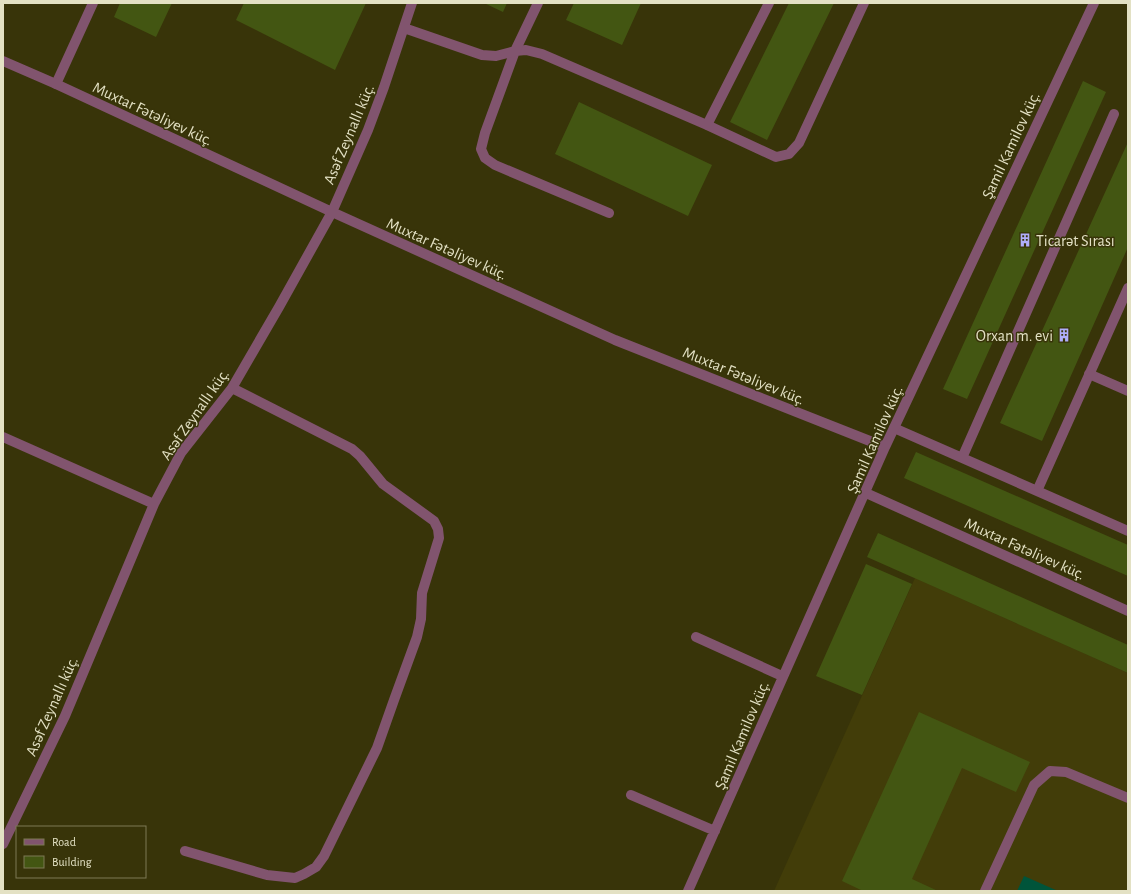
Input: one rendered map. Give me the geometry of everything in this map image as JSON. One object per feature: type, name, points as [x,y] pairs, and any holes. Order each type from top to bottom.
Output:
[{"type":"street","points":[[56,84],[93,3]]},
{"type":"street","name":"Asəf Zeynallı küç.","points":[[3,844],[65,716],[154,504],[182,453],[232,388],[280,307],[332,212],[368,130],[412,3]]},
{"type":"street","points":[[538,3],[515,51],[485,133],[481,149],[485,158],[495,165],[609,213]]},
{"type":"street","points":[[707,125],[769,3]]},
{"type":"street","points":[[404,28],[482,55],[496,56],[526,50],[542,54],[776,156],[789,154],[799,143],[864,3]]},
{"type":"street","name":"Şamil Kamilov küç.","points":[[688,891],[782,676],[866,493],[894,428],[1094,3]]},
{"type":"street","name":"Muxtar Fətəliyev küç.","points":[[3,61],[615,340],[886,447]]},
{"type":"street","points":[[962,458],[1114,114]]},
{"type":"street","points":[[1037,491],[1128,288]]},
{"type":"street","points":[[1089,374],[1128,391]]},
{"type":"street","points":[[185,851],[267,875],[294,878],[316,867],[324,856],[377,748],[417,637],[421,619],[422,593],[439,538],[438,529],[434,521],[387,488],[374,475],[360,456],[352,449],[232,388]]},
{"type":"street","points":[[894,428],[1128,532]]},
{"type":"street","points":[[3,437],[154,504]]},
{"type":"street","name":"Muxtar Fətəliyev küç.","points":[[866,493],[1128,611]]},
{"type":"street","points":[[696,637],[782,676]]},
{"type":"street","points":[[985,891],[1034,785],[1050,771],[1066,772],[1128,798]]},
{"type":"street","points":[[631,795],[715,831]]},
{"type":"shaded area","points":[[915,578],[1128,673],[1128,891],[774,891]]},
{"type":"green space","points":[[1024,876],[1058,891],[1017,891]]},
{"type":"building","points":[[120,3],[172,3],[156,37],[114,17]]},
{"type":"building","points":[[244,3],[366,3],[335,70],[236,20]]},
{"type":"building","points":[[484,3],[507,3],[503,12]]},
{"type":"building","points":[[574,3],[641,3],[622,45],[566,20]]},
{"type":"building","points":[[789,3],[834,3],[767,140],[730,122]]},
{"type":"building","name":"Ticarət Sırası","points":[[1083,81],[1106,92],[967,399],[943,389]]},
{"type":"building","points":[[579,102],[712,165],[688,216],[555,154]]},
{"type":"building","name":"Orxan m. evi","points":[[1128,142],[1128,247],[1042,441],[1000,423]]},
{"type":"building","points":[[916,452],[1128,545],[1128,576],[904,478]]},
{"type":"building","points":[[878,533],[1128,645],[1128,673],[867,557]]},
{"type":"building","points":[[866,564],[912,584],[862,695],[816,676]]},
{"type":"building","points":[[919,712],[1030,762],[1016,792],[962,768],[912,879],[938,891],[863,891],[842,881]]},
{"type":"place","name":"Ticarət Sırası","points":[[1025,240]]},
{"type":"place","name":"Orxan m. evi","points":[[1064,335]]}]
